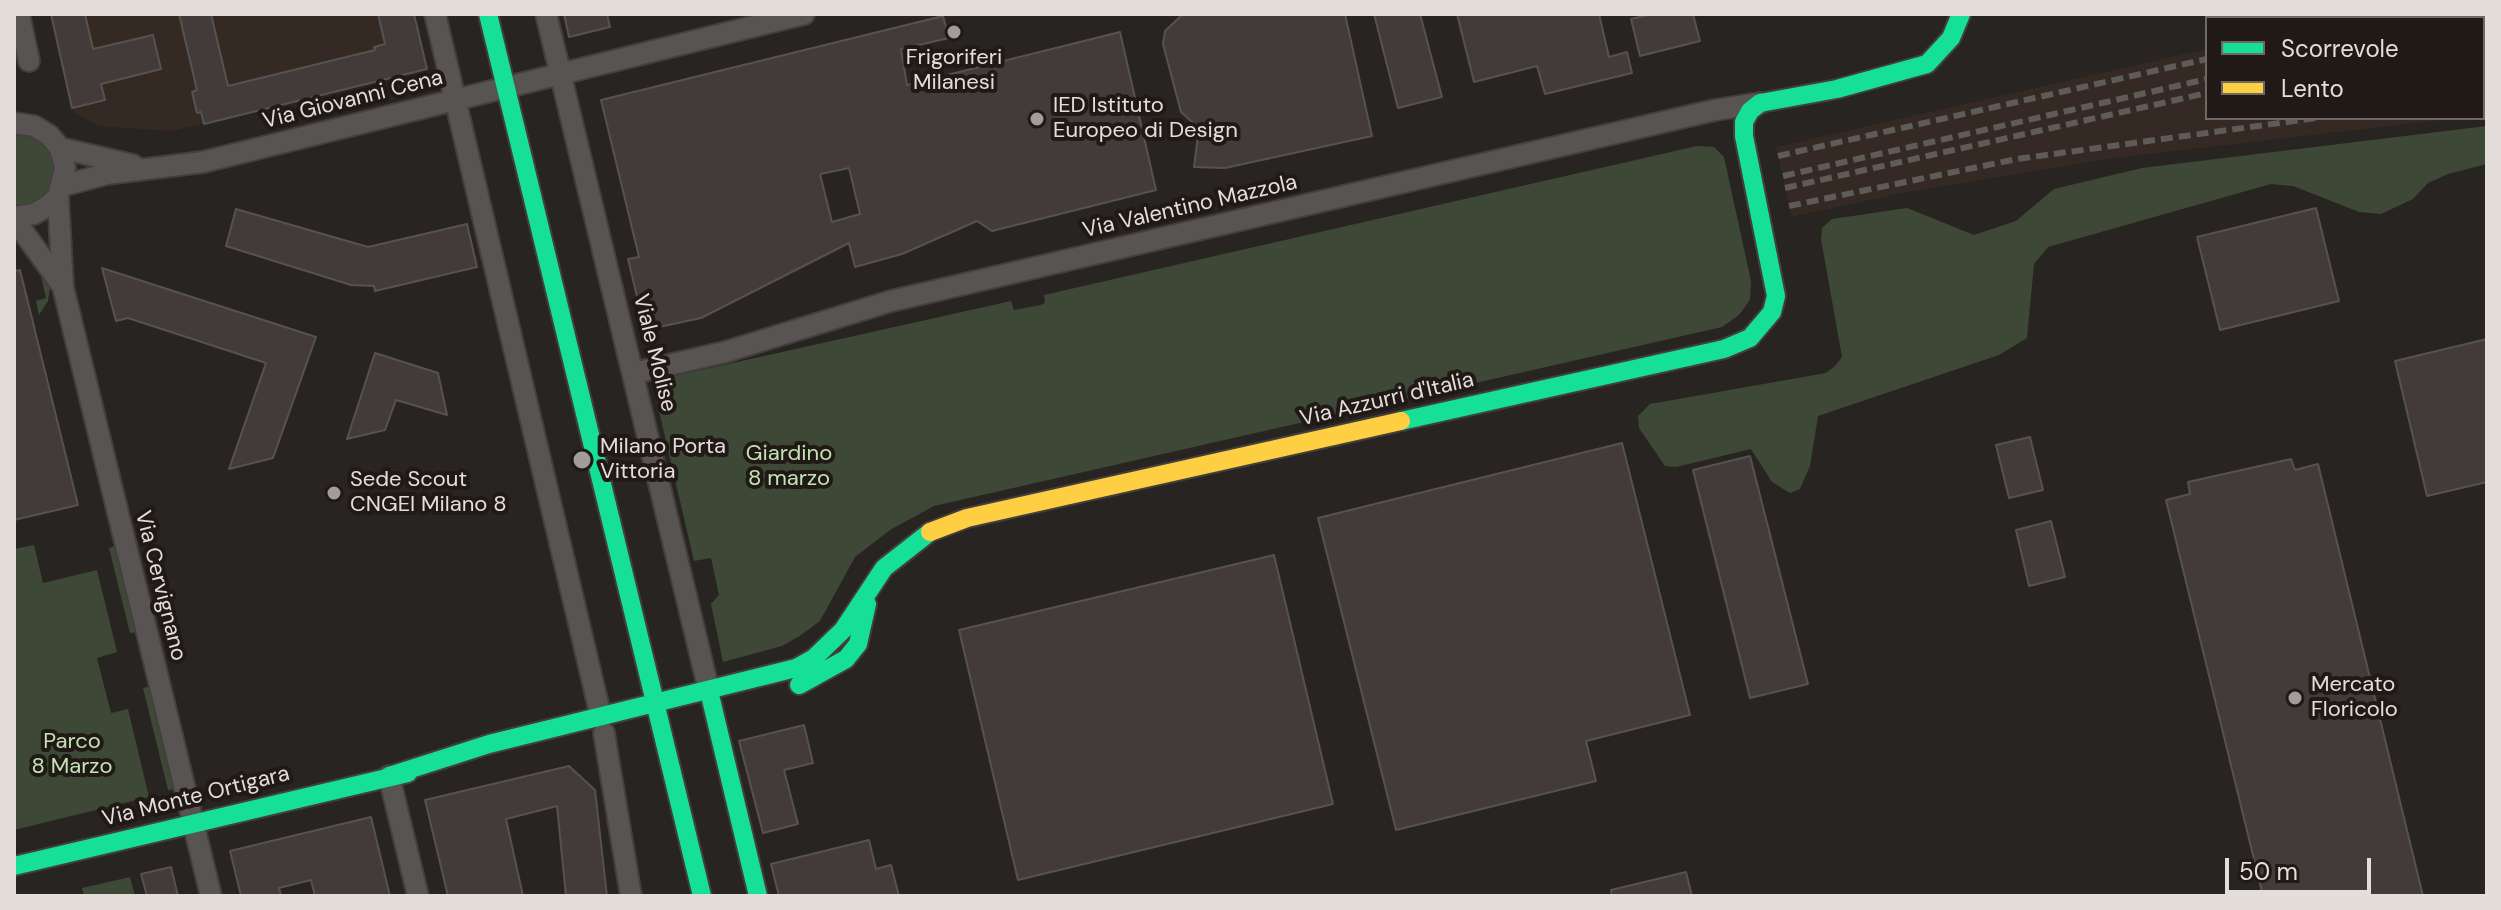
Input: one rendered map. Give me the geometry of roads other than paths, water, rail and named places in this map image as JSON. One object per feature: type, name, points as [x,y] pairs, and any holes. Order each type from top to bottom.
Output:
[{"type":"street","points":[[19,14],[29,61]]},
{"type":"street","points":[[435,14],[602,725],[631,896]]},
{"type":"street","points":[[488,14],[702,896]]},
{"type":"street","name":"Viale Molise","points":[[546,14],[758,896]]},
{"type":"street","name":"Via Giovanni Cena","points":[[14,218],[34,214],[60,191],[106,174],[203,162],[561,74],[742,22],[804,14]]},
{"type":"street","points":[[1760,103],[1802,97],[1927,64],[1951,38],[1961,14]]},
{"type":"street","name":"Via Azzurri d'Italia","points":[[1749,157],[1751,139],[1760,118],[1777,106],[1802,97]]},
{"type":"street","name":"Via Azzurri d'Italia","points":[[711,700],[789,689],[846,659],[858,644],[865,625],[868,591],[884,568],[916,540],[967,518],[1724,349],[1750,338],[1772,312],[1776,296],[1744,122],[1752,108],[1760,103]]},
{"type":"street","name":"Via Valentino Mazzola","points":[[634,373],[725,352],[891,301],[1715,110],[1760,103]]},
{"type":"street","name":"Via Giovanni Cena","points":[[14,123],[39,128],[60,148],[157,170]]},
{"type":"street","points":[[60,148],[65,168],[60,191]]},
{"type":"street","name":"Via Cervignano","points":[[60,191],[63,287],[211,896]]},
{"type":"street","name":"Via Cervignano","points":[[14,218],[37,246],[63,287]]},
{"type":"street","points":[[602,725],[711,700]]},
{"type":"street","name":"Via Monte Ortigara","points":[[14,866],[389,776],[491,760],[602,725]]},
{"type":"street","points":[[389,776],[418,896]]},
{"type":"railway","points":[[2398,16],[2407,14]]},
{"type":"railway","points":[[1778,156],[2205,59]]},
{"type":"railway","points":[[1783,176],[2205,79]]},
{"type":"railway","points":[[1785,188],[2205,93]]},
{"type":"railway","points":[[1789,206],[2017,159],[2301,120]]},
{"type":"place","name":"Frigoriferi Milanesi","points":[[954,32]]},
{"type":"place","name":"IED Istituto Europeo di Design","points":[[1037,119]]},
{"type":"place","name":"Milano Porta Vittoria","points":[[582,460]]},
{"type":"place","name":"Sede Scout CNGEI Milano 8","points":[[334,493]]},
{"type":"place","name":"Mercato Floricolo","points":[[2295,698]]},
{"type":"park label","name":"Giardino 8 marzo","points":[[789,466]]},
{"type":"park label","name":"Parco 8 Marzo","points":[[72,754]]}]
